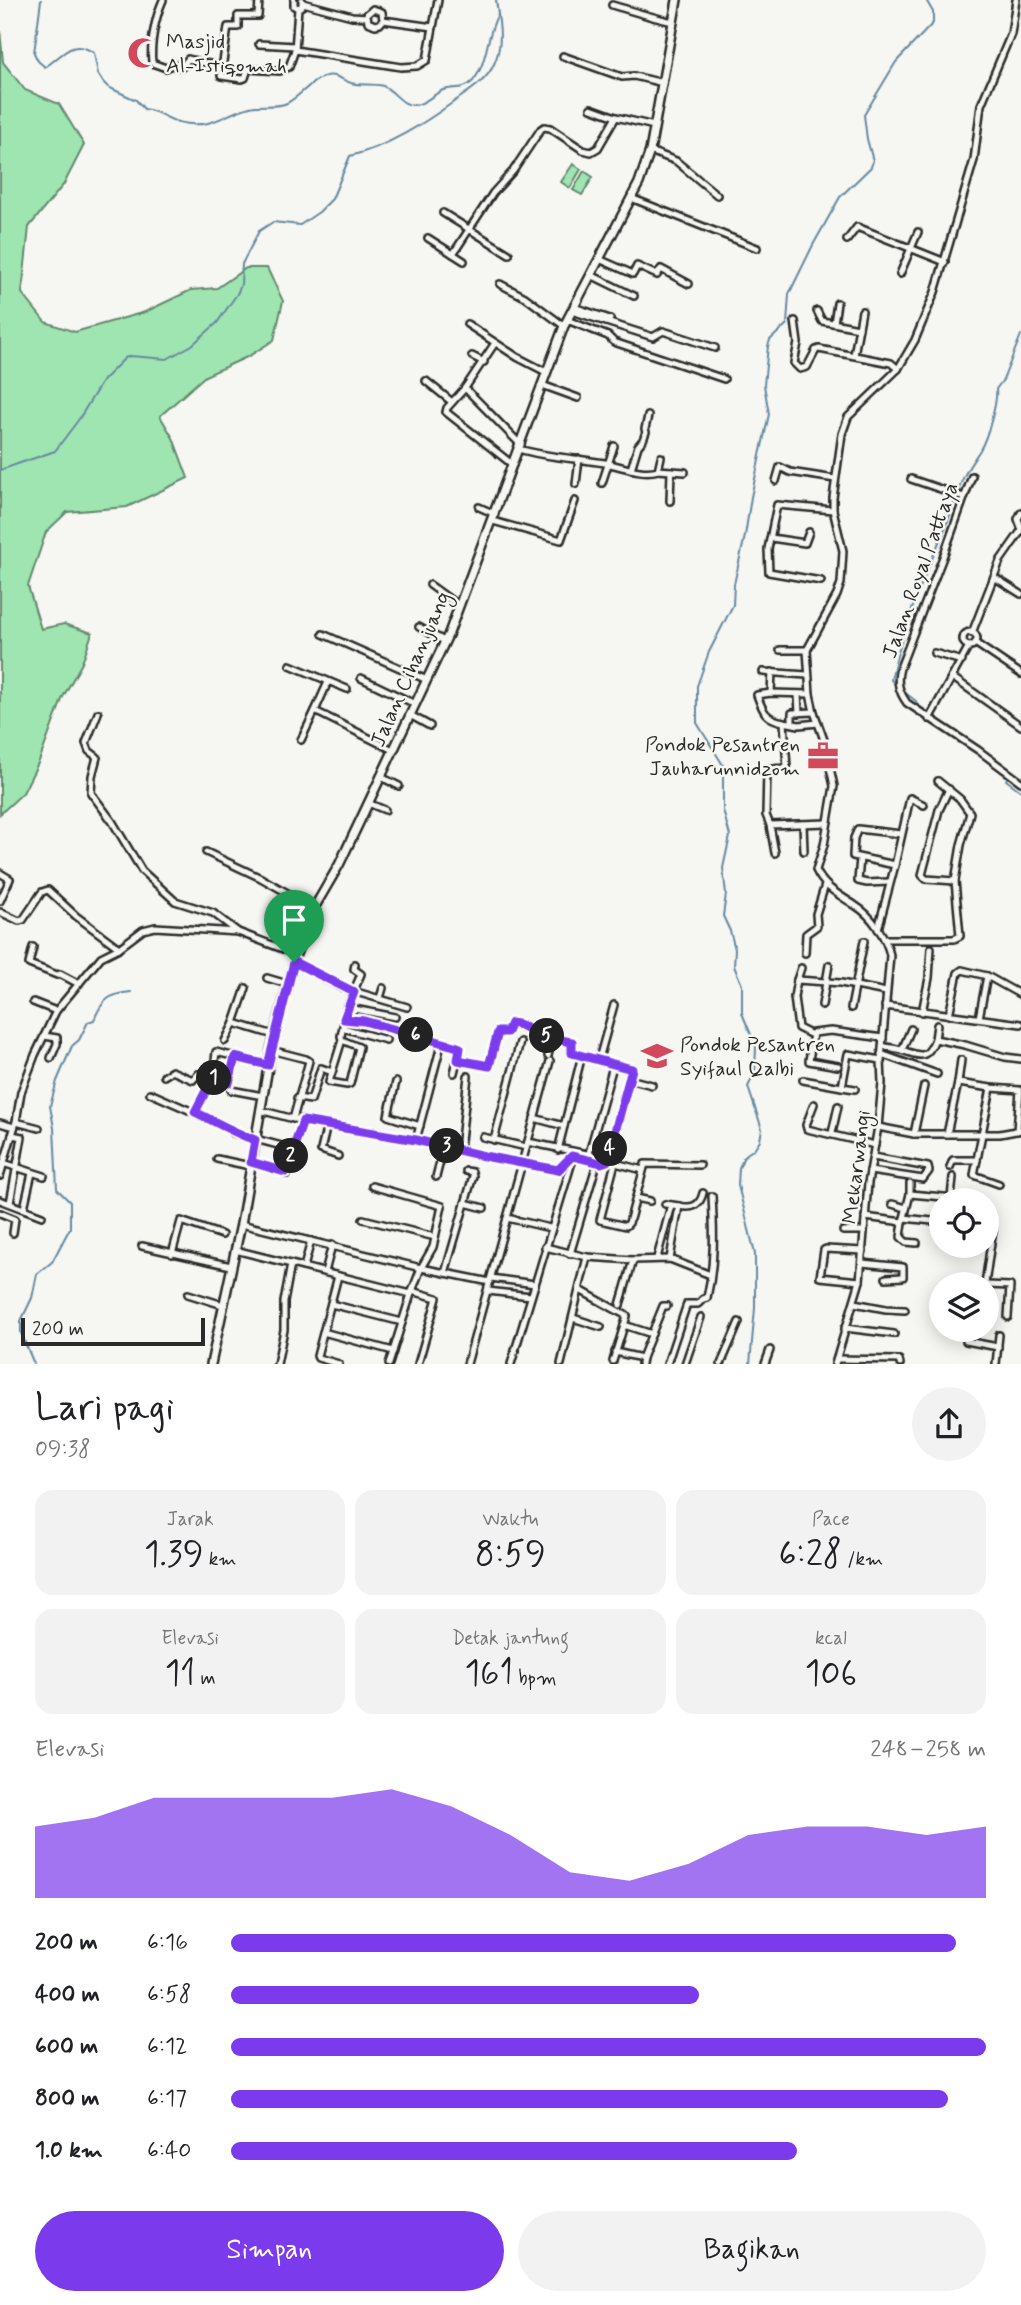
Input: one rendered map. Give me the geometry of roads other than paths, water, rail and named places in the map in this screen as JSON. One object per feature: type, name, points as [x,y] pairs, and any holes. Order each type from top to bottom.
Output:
[{"type":"main road","name":"Jalan Cihanjuang","points":[[211,1363],[241,1224],[274,1035],[295,958],[314,908],[339,865],[460,606],[566,323],[639,183],[650,151],[677,0]]},
{"type":"street","points":[[163,0],[157,14],[150,53],[152,63],[166,68],[173,65],[182,67],[188,59],[223,67]]},
{"type":"street","points":[[259,0],[258,16],[238,16],[237,27],[228,27],[221,76],[242,79],[248,69],[275,71],[289,67],[295,48],[301,4]]},
{"type":"street","points":[[286,0],[294,1],[294,6],[301,4],[367,17]]},
{"type":"street","points":[[378,9],[380,0]]},
{"type":"street","points":[[259,44],[401,67],[417,66],[427,60],[438,0]]},
{"type":"street","points":[[939,781],[970,813],[954,881],[959,938],[885,939],[864,912],[825,885],[816,870],[834,793],[833,776],[810,694],[807,650],[841,583],[843,551],[834,510],[835,479],[842,434],[848,417],[898,369],[915,340],[945,262],[976,152],[981,105],[1012,34],[1016,0]]},
{"type":"street","points":[[612,5],[650,18],[674,22]]},
{"type":"street","points":[[378,9],[382,12],[383,20],[375,26],[368,22],[367,17],[371,10],[378,9]]},
{"type":"street","points":[[383,20],[433,27]]},
{"type":"street","points":[[563,57],[622,77],[634,76],[664,83]]},
{"type":"street","points":[[591,108],[654,126]]},
{"type":"street","points":[[453,254],[493,193],[513,172],[544,127],[550,128],[583,150],[592,152],[598,148],[617,117]]},
{"type":"street","points":[[650,151],[676,161],[717,195]]},
{"type":"street","points":[[631,198],[757,248]]},
{"type":"street","points":[[443,214],[509,254]]},
{"type":"street","points":[[847,240],[857,226],[945,262]]},
{"type":"street","points":[[900,274],[918,232]]},
{"type":"street","points":[[428,237],[464,261]]},
{"type":"street","points":[[599,259],[633,274],[637,266],[657,275],[661,270],[690,284]]},
{"type":"street","points":[[591,275],[634,296]]},
{"type":"street","points":[[500,284],[566,323],[724,379]]},
{"type":"street","points":[[834,323],[837,303]]},
{"type":"street","points":[[573,309],[610,319]]},
{"type":"street","points":[[573,309],[653,337],[663,331],[715,348]]},
{"type":"street","points":[[817,311],[822,321],[859,328]]},
{"type":"street","points":[[854,355],[862,311]]},
{"type":"street","points":[[795,321],[799,343],[794,363],[800,369],[807,367],[819,349],[891,363],[898,369]]},
{"type":"street","points":[[467,324],[547,372]]},
{"type":"street","points":[[495,343],[484,362],[447,409],[447,414],[513,465]]},
{"type":"street","points":[[472,356],[484,362]]},
{"type":"street","points":[[426,381],[453,402]]},
{"type":"street","points":[[542,385],[578,398]]},
{"type":"street","points":[[465,388],[520,447],[537,455],[579,459],[646,472],[685,472]]},
{"type":"street","points":[[631,469],[638,446],[646,432],[648,416]]},
{"type":"street","points":[[602,483],[614,446]]},
{"type":"street","points":[[659,470],[661,457]]},
{"type":"street","points":[[776,481],[782,457]]},
{"type":"street","points":[[576,484],[579,459]]},
{"type":"street","points":[[780,467],[790,472],[835,479]]},
{"type":"street","points":[[670,501],[671,471]]},
{"type":"street","name":"Jalan Royal Pattaya","points":[[972,476],[898,676],[900,693],[907,704],[978,750],[1021,782]]},
{"type":"street","points":[[911,479],[964,497]]},
{"type":"street","points":[[479,507],[494,517],[560,540],[575,502]]},
{"type":"street","points":[[821,581],[769,572],[768,549],[779,504],[834,510]]},
{"type":"street","points":[[972,633],[1000,561],[1021,529],[1018,522],[1021,513]]},
{"type":"street","points":[[771,538],[805,543],[810,532]]},
{"type":"street","points":[[994,577],[1021,594]]},
{"type":"street","points":[[430,585],[460,606]]},
{"type":"street","points":[[419,627],[444,641]]},
{"type":"street","points":[[972,633],[967,633],[963,638],[965,644],[972,645],[1021,674]]},
{"type":"street","points":[[929,719],[976,638],[972,633]]},
{"type":"street","points":[[323,634],[427,680]]},
{"type":"street","points":[[780,650],[807,650]]},
{"type":"street","points":[[934,653],[961,661]]},
{"type":"street","points":[[290,665],[347,690]]},
{"type":"street","points":[[763,672],[807,675]]},
{"type":"street","points":[[771,693],[772,672]]},
{"type":"street","points":[[952,677],[1021,726]]},
{"type":"street","points":[[361,678],[415,704]]},
{"type":"street","points":[[301,740],[328,682]]},
{"type":"street","points":[[798,694],[799,713]]},
{"type":"street","points":[[810,694],[757,695],[769,719],[792,723],[818,723]]},
{"type":"street","points":[[315,711],[393,750]]},
{"type":"street","points":[[792,723],[792,713],[814,712]]},
{"type":"street","points":[[98,713],[86,743],[89,751],[97,757],[91,793],[112,821],[142,871],[160,890],[180,904],[213,913],[238,932],[295,958],[354,992],[407,1007]]},
{"type":"street","points":[[410,715],[430,726]]},
{"type":"street","points":[[775,852],[766,815],[767,769],[787,768],[784,722]]},
{"type":"street","points":[[381,777],[399,786]]},
{"type":"street","points":[[949,789],[939,810],[922,875],[926,879],[954,881]]},
{"type":"street","points":[[878,930],[910,798],[924,805]]},
{"type":"street","points":[[368,803],[385,810]]},
{"type":"street","points":[[770,825],[827,823]]},
{"type":"street","points":[[803,824],[804,851]]},
{"type":"street","points":[[895,865],[852,855],[856,830],[901,834]]},
{"type":"street","points":[[206,852],[261,878],[314,908]]},
{"type":"street","points":[[860,858],[858,881],[889,883]]},
{"type":"street","points":[[0,873],[10,879],[0,901]]},
{"type":"street","points":[[805,953],[806,934],[817,926],[816,914],[825,885]]},
{"type":"street","points":[[0,912],[19,921],[23,920],[42,892],[48,890],[76,916],[119,948]]},
{"type":"street","points":[[0,1176],[22,1092],[44,1036],[56,1011],[101,957],[119,948],[143,930],[155,927],[238,932]]},
{"type":"street","name":"Mekarwangi","points":[[836,1361],[860,1281],[870,1171],[878,1127],[882,1083],[881,1057],[890,966],[885,939]]},
{"type":"street","points":[[851,1008],[864,941]]},
{"type":"street","points":[[33,947],[29,964],[60,974],[79,985]]},
{"type":"street","points":[[922,1012],[929,978],[931,948]]},
{"type":"street","points":[[342,1040],[359,1047],[348,1085],[329,1082],[342,1040],[346,1012],[361,974],[354,969],[355,964]]},
{"type":"street","points":[[822,1005],[829,965]]},
{"type":"street","points":[[801,968],[794,996],[798,1028],[812,1035]]},
{"type":"street","points":[[949,1014],[959,972],[965,970],[987,976],[1021,995]]},
{"type":"street","points":[[978,1018],[987,976]]},
{"type":"street","points":[[267,978],[287,984]]},
{"type":"street","points":[[797,980],[886,992]]},
{"type":"street","points":[[225,1041],[246,988]]},
{"type":"street","points":[[380,998],[383,988]]},
{"type":"street","points":[[33,1002],[56,1011]]},
{"type":"street","points":[[599,1059],[614,1005]]},
{"type":"street","points":[[886,1006],[1021,1024]]},
{"type":"street","points":[[346,1012],[351,1013],[354,1009],[395,1017]]},
{"type":"street","points":[[344,1019],[364,1021],[458,1047],[460,1048],[454,1073]]},
{"type":"street","points":[[234,1023],[274,1035]]},
{"type":"street","points":[[260,1110],[293,1119],[416,1140],[558,1170],[572,1156],[601,1163],[604,1159],[632,1069],[572,1053],[572,1042],[537,1034],[528,1027],[511,1023],[507,1032],[498,1032],[489,1066],[458,1060]]},
{"type":"street","points":[[883,1045],[913,1055],[922,1055],[932,1047],[937,1025]]},
{"type":"street","points":[[343,1028],[386,1040]]},
{"type":"street","points":[[902,1050],[911,1028]]},
{"type":"street","points":[[838,1066],[810,1061],[812,1035],[816,1031],[883,1038]]},
{"type":"street","points":[[44,1036],[57,1038],[51,1058]]},
{"type":"street","points":[[467,1363],[523,1163],[552,1038]]},
{"type":"street","points":[[935,1039],[1021,1059]]},
{"type":"street","points":[[495,1140],[520,1042]]},
{"type":"street","points":[[416,1140],[441,1045]]},
{"type":"street","points":[[271,1050],[308,1061],[293,1119]]},
{"type":"street","points":[[195,1112],[213,1077],[216,1052],[268,1065]]},
{"type":"street","points":[[842,1087],[848,1054],[881,1057],[937,1074]]},
{"type":"street","points":[[235,1057],[230,1090],[263,1096]]},
{"type":"street","points":[[558,1150],[582,1059]]},
{"type":"street","points":[[947,1134],[961,1060]]},
{"type":"street","points":[[589,1153],[613,1066]]},
{"type":"street","points":[[297,1098],[311,1100],[321,1068],[332,1072]]},
{"type":"street","points":[[164,1076],[172,1071],[193,1080],[198,1074],[229,1083]]},
{"type":"street","points":[[460,1150],[468,1076]]},
{"type":"street","points":[[629,1079],[652,1085]]},
{"type":"street","points":[[803,1080],[855,1089]]},
{"type":"street","points":[[396,1082],[388,1116],[420,1126]]},
{"type":"street","points":[[878,1127],[914,1134],[981,1134],[1019,1130],[1020,1090],[958,1083]]},
{"type":"street","points":[[914,1134],[924,1086]]},
{"type":"street","points":[[991,1088],[974,1175],[999,1184]]},
{"type":"street","points":[[150,1094],[225,1126],[233,1133],[293,1149]]},
{"type":"street","points":[[814,1104],[807,1129],[875,1145]]},
{"type":"street","points":[[832,1133],[838,1106]]},
{"type":"street","points":[[534,1118],[564,1126]]},
{"type":"street","points":[[217,1159],[286,1173],[303,1121]]},
{"type":"street","points":[[0,1123],[14,1128],[39,1128]]},
{"type":"street","points":[[327,1125],[321,1150],[338,1156]]},
{"type":"street","points":[[10,1203],[22,1137],[14,1128]]},
{"type":"street","points":[[483,1137],[527,1146],[589,1153],[643,1170]]},
{"type":"street","points":[[436,1178],[444,1146]]},
{"type":"street","points":[[870,1171],[923,1179],[929,1171],[928,1167],[873,1157]]},
{"type":"street","points":[[950,1167],[953,1160],[977,1160]]},
{"type":"street","points":[[511,1363],[572,1162]]},
{"type":"street","points":[[3,1163],[44,1176]]},
{"type":"street","points":[[615,1163],[600,1220],[628,1225],[645,1164],[700,1165]]},
{"type":"street","points":[[570,1254],[595,1170]]},
{"type":"street","points":[[445,1273],[473,1176],[472,1172],[466,1171]]},
{"type":"street","points":[[24,1208],[32,1173]]},
{"type":"street","points":[[952,1188],[953,1177]]},
{"type":"street","points":[[910,1183],[901,1237],[906,1242],[917,1243]]},
{"type":"street","points":[[372,1186],[441,1205],[433,1247],[421,1268],[389,1363]]},
{"type":"street","points":[[657,1258],[668,1204],[694,1207],[702,1199],[703,1193]]},
{"type":"street","points":[[910,1194],[929,1196]]},
{"type":"street","points":[[667,1363],[687,1304],[698,1304],[707,1298],[715,1246],[712,1196]]},
{"type":"street","points":[[636,1198],[650,1202]]},
{"type":"street","points":[[0,1200],[42,1216]]},
{"type":"street","points":[[465,1203],[484,1208]]},
{"type":"street","points":[[892,1204],[906,1208]]},
{"type":"street","points":[[670,1259],[679,1206]]},
{"type":"street","points":[[0,1213],[15,1219],[13,1233]]},
{"type":"street","points":[[865,1217],[929,1221]]},
{"type":"street","points":[[507,1218],[550,1228]]},
{"type":"street","points":[[363,1219],[435,1237]]},
{"type":"street","points":[[172,1254],[181,1221],[222,1235]]},
{"type":"street","points":[[241,1224],[445,1273],[534,1284]]},
{"type":"street","points":[[843,1231],[864,1231]]},
{"type":"street","points":[[304,1267],[311,1241]]},
{"type":"street","points":[[325,1272],[332,1245]]},
{"type":"street","points":[[142,1246],[231,1266]]},
{"type":"street","points":[[545,1247],[587,1257],[670,1259],[708,1274]]},
{"type":"street","points":[[235,1250],[437,1298],[418,1363]]},
{"type":"street","points":[[860,1281],[820,1277],[824,1250],[863,1251]]},
{"type":"street","points":[[561,1363],[587,1257]]},
{"type":"street","points":[[620,1305],[633,1260]]},
{"type":"street","points":[[862,1263],[903,1268],[903,1277],[886,1278]]},
{"type":"street","points":[[277,1363],[284,1330],[284,1302],[291,1264]]},
{"type":"street","points":[[338,1276],[317,1357],[339,1363]]},
{"type":"street","points":[[999,1286],[1010,1286],[1009,1317]]},
{"type":"street","points":[[580,1290],[626,1316],[613,1361]]},
{"type":"street","points":[[488,1291],[531,1296]]},
{"type":"street","points":[[188,1294],[223,1305]]},
{"type":"street","points":[[854,1303],[905,1310]]},
{"type":"street","points":[[331,1304],[402,1322]]},
{"type":"street","points":[[615,1352],[641,1361],[663,1306],[667,1306]]},
{"type":"street","points":[[685,1363],[701,1317]]},
{"type":"street","points":[[573,1318],[601,1328]]},
{"type":"street","points":[[721,1363],[739,1322]]},
{"type":"street","points":[[624,1325],[652,1334]]},
{"type":"street","points":[[845,1328],[894,1334]]},
{"type":"street","points":[[323,1332],[393,1351]]},
{"type":"street","points":[[971,1342],[998,1347]]},
{"type":"street","points":[[996,1363],[998,1342]]},
{"type":"street","points":[[765,1363],[770,1350]]},
{"type":"street","points":[[836,1361],[899,1360],[900,1363]]},
{"type":"waterway","points":[[41,0],[34,53],[45,67],[67,50],[79,47],[86,49],[94,53],[98,74],[108,87],[136,100],[144,109],[174,121],[190,124],[208,123],[250,107],[283,104],[326,76],[355,84],[383,86],[402,101],[410,105],[419,104],[443,90],[463,87],[473,81],[482,66],[497,16]]},
{"type":"waterway","points":[[0,470],[55,451],[103,380],[125,358],[130,356],[167,359],[192,345],[217,323],[237,294],[241,285],[242,264],[259,231],[273,222],[300,225],[319,212],[332,199],[350,156],[405,133],[443,110],[482,81],[491,70],[499,48],[496,0]]},
{"type":"waterway","points":[[750,1364],[755,1308],[755,1254],[738,1185],[739,1168],[744,1156],[754,1149],[760,1140],[762,1129],[748,1087],[755,1071],[756,1047],[742,1013],[742,985],[734,966],[735,949],[723,916],[726,894],[723,868],[730,836],[723,810],[723,765],[697,723],[697,686],[709,652],[733,605],[734,584],[769,414],[764,385],[770,340],[787,324],[789,294],[840,197],[871,167],[873,161],[864,115],[896,62],[933,23],[933,12],[926,0]]},
{"type":"waterway","points":[[897,686],[891,680],[895,662],[920,587],[946,527],[963,478],[986,437],[994,411],[996,389],[1003,380],[1021,335]]},
{"type":"waterway","points":[[904,692],[916,701],[918,707],[978,746],[1010,771]]},
{"type":"waterway","points":[[1008,776],[1006,780],[1021,791]]},
{"type":"waterway","points":[[34,1364],[21,1333],[21,1321],[32,1298],[37,1274],[52,1262],[70,1228],[70,1202],[57,1189],[54,1128],[50,1106],[72,1046],[79,1040],[88,1022],[94,1020],[107,999],[131,992]]},
{"type":"place","name":"Masjid Al-Istiqomah","points":[[143,53]]},
{"type":"place","name":"Pondok Pesantren Jauharunnidzom","points":[[823,756]]},
{"type":"place","name":"Pondok Pesantren Syifaul Qalbi","points":[[657,1056]]}]
